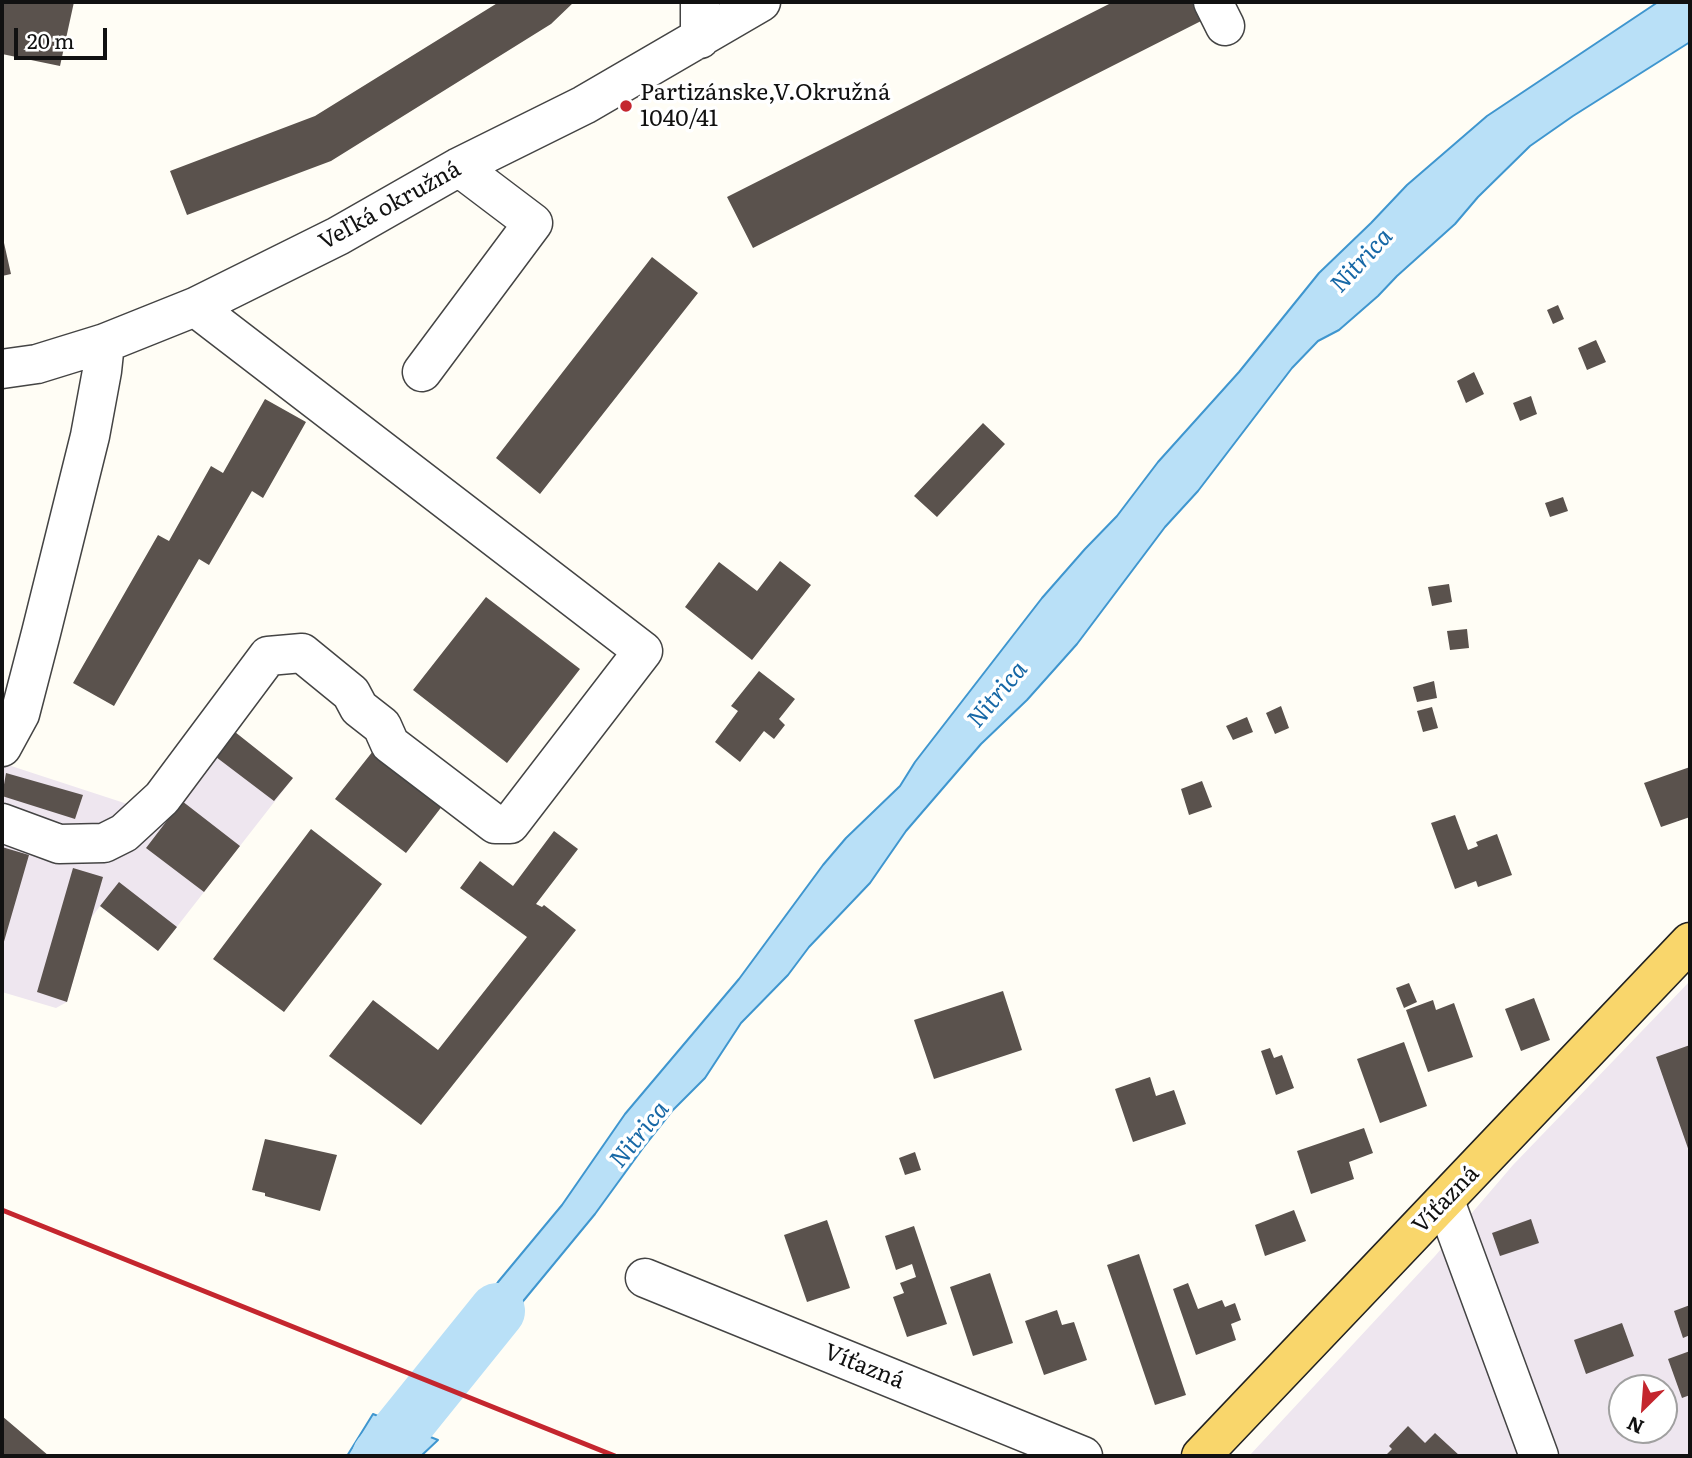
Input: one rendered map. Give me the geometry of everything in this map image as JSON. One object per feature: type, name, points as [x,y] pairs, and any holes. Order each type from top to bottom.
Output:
[{"type":"main road","name":"Víťazná","points":[[1201,1456],[1690,942]]},
{"type":"street","name":"Veľká okružná","points":[[2,369],[37,364],[105,343],[195,307],[338,236],[459,167],[584,105],[700,20],[761,2]]},
{"type":"street","points":[[422,372],[533,223],[459,167]]},
{"type":"street","points":[[2,823],[59,845],[104,843],[124,833],[162,798],[268,656],[302,653],[351,693],[359,708],[382,726],[390,744],[495,824],[510,824],[643,651],[195,307]]},
{"type":"street","points":[[2,747],[20,714],[44,620],[90,436],[105,343]]},
{"type":"street","points":[[1445,1200],[1539,1456]]},
{"type":"street","name":"Víťazná","points":[[645,1278],[1083,1456]]},
{"type":"shaded area","points":[[227,726],[293,778],[158,951],[100,906],[91,918],[67,1002],[56,1008],[2,992],[2,763],[158,814]]},
{"type":"shaded area","points":[[1690,981],[1690,1456],[1249,1456],[1435,1256],[1513,1165]]},
{"type":"water","points":[[1658,2],[1690,2],[1690,42],[1530,146],[1478,197],[1455,224],[1378,296],[1339,330],[1318,341],[1292,368],[1198,491],[1165,527],[1077,644],[1027,700],[981,744],[906,831],[870,883],[741,1023],[705,1078],[673,1110],[595,1214],[501,1328],[468,1379],[432,1364],[463,1332],[498,1282],[562,1205],[625,1114],[739,979],[823,865],[846,838],[900,786],[915,762],[1042,598],[1117,516],[1158,462],[1239,372],[1319,273],[1407,185],[1487,116]]},
{"type":"water","points":[[373,1414],[438,1440],[421,1456],[347,1456]]},
{"type":"building","points":[[2,2],[74,2],[60,66],[2,54]]},
{"type":"building","points":[[499,2],[574,2],[551,24],[331,161],[187,215],[170,171],[315,116]]},
{"type":"building","points":[[1113,2],[1197,2],[1205,19],[753,248],[727,197]]},
{"type":"building","points":[[2,234],[11,274],[2,276]]},
{"type":"building","points":[[652,257],[698,293],[540,494],[496,458]]},
{"type":"building","points":[[1558,305],[1564,319],[1553,324],[1547,310]]},
{"type":"building","points":[[1596,340],[1606,362],[1587,370],[1578,348]]},
{"type":"building","points":[[1474,372],[1484,394],[1466,403],[1457,381]]},
{"type":"building","points":[[1531,396],[1537,414],[1520,421],[1513,403]]},
{"type":"building","points":[[265,399],[306,422],[263,498],[252,491],[209,565],[199,559],[114,706],[73,683],[158,535],[169,541],[211,466],[223,473]]},
{"type":"building","points":[[983,423],[1005,444],[937,517],[914,496]]},
{"type":"building","points":[[1563,497],[1568,511],[1550,517],[1545,503]]},
{"type":"building","points":[[780,561],[811,585],[752,660],[685,607],[719,562],[757,591]]},
{"type":"building","points":[[1449,584],[1452,602],[1432,606],[1428,587]]},
{"type":"building","points":[[486,597],[580,669],[507,763],[413,690]]},
{"type":"building","points":[[1467,629],[1469,648],[1450,650],[1447,631]]},
{"type":"building","points":[[759,671],[795,699],[779,719],[785,725],[774,739],[764,731],[740,762],[715,742],[738,711],[731,706]]},
{"type":"building","points":[[1434,681],[1437,698],[1417,702],[1413,687]]},
{"type":"building","points":[[1281,706],[1289,728],[1275,734],[1266,713]]},
{"type":"building","points":[[1432,707],[1438,728],[1423,732],[1417,711]]},
{"type":"building","points":[[1247,717],[1253,732],[1233,740],[1226,726]]},
{"type":"building","points":[[235,732],[293,778],[274,801],[216,757]]},
{"type":"building","points":[[373,751],[443,805],[406,853],[335,799]]},
{"type":"building","points":[[1690,767],[1690,817],[1661,827],[1644,783]]},
{"type":"building","points":[[6,773],[83,795],[75,819],[2,796]]},
{"type":"building","points":[[1202,781],[1212,807],[1189,815],[1181,789]]},
{"type":"building","points":[[182,801],[240,846],[204,892],[146,848]]},
{"type":"building","points":[[1455,815],[1468,850],[1478,846],[1476,842],[1497,834],[1512,875],[1478,887],[1476,881],[1455,889],[1431,823]]},
{"type":"building","points":[[311,829],[382,884],[284,1012],[213,959]]},
{"type":"building","points":[[554,831],[578,849],[536,904],[542,907],[544,905],[576,930],[421,1125],[329,1056],[373,1000],[438,1050],[527,937],[460,888],[480,861],[513,886]]},
{"type":"building","points":[[2,847],[29,855],[3,945],[2,945]]},
{"type":"building","points":[[73,868],[103,877],[67,1002],[37,992]]},
{"type":"building","points":[[119,882],[177,927],[158,951],[100,906]]},
{"type":"building","points":[[1409,983],[1417,1002],[1404,1008],[1396,988]]},
{"type":"building","points":[[1003,991],[1022,1050],[934,1079],[914,1020]]},
{"type":"building","points":[[1534,998],[1550,1040],[1521,1051],[1505,1009]]},
{"type":"building","points":[[1433,1000],[1436,1010],[1454,1003],[1473,1057],[1428,1072],[1406,1010]]},
{"type":"building","points":[[1404,1042],[1427,1106],[1380,1123],[1357,1059]]},
{"type":"building","points":[[1690,1045],[1690,1154],[1656,1057]]},
{"type":"building","points":[[1270,1048],[1274,1058],[1282,1055],[1294,1088],[1276,1095],[1261,1051]]},
{"type":"building","points":[[1150,1077],[1156,1096],[1174,1090],[1186,1124],[1133,1142],[1115,1089]]},
{"type":"building","points":[[1364,1128],[1373,1153],[1349,1162],[1354,1179],[1311,1194],[1297,1151]]},
{"type":"building","points":[[265,1139],[337,1155],[320,1211],[252,1190]]},
{"type":"building","points":[[915,1152],[921,1170],[905,1175],[899,1158]]},
{"type":"building","points":[[1294,1210],[1306,1241],[1265,1256],[1255,1225]]},
{"type":"building","points":[[1531,1219],[1539,1243],[1500,1256],[1492,1233]]},
{"type":"building","points":[[827,1220],[850,1288],[807,1302],[784,1235]]},
{"type":"building","points":[[914,1226],[947,1324],[907,1337],[893,1297],[904,1293],[900,1283],[916,1277],[912,1264],[896,1270],[885,1236]]},
{"type":"building","points":[[1139,1254],[1186,1395],[1155,1405],[1107,1265]]},
{"type":"building","points":[[990,1273],[1013,1343],[973,1356],[950,1287]]},
{"type":"building","points":[[1188,1283],[1198,1309],[1222,1300],[1225,1307],[1235,1303],[1241,1320],[1231,1324],[1236,1340],[1196,1355],[1173,1289]]},
{"type":"building","points":[[1690,1305],[1690,1335],[1683,1338],[1674,1311]]},
{"type":"building","points":[[1057,1310],[1062,1325],[1074,1322],[1087,1360],[1044,1375],[1025,1321]]},
{"type":"building","points":[[1622,1323],[1634,1356],[1586,1374],[1574,1340]]},
{"type":"building","points":[[1690,1351],[1690,1395],[1682,1398],[1678,1387],[1678,1374],[1673,1374],[1668,1359]]},
{"type":"building","points":[[2,1416],[49,1456],[2,1456]]},
{"type":"building","points":[[1408,1426],[1425,1443],[1435,1433],[1460,1456],[1385,1456],[1392,1449],[1389,1446]]},
{"type":"waterway","name":"Nitrica","points":[[380,1456],[497,1311]]},
{"type":"railway","points":[[2,1210],[615,1456]]},
{"type":"place","name":"Partizánske,V.Okružná 1040/41","points":[[626,106]]}]
